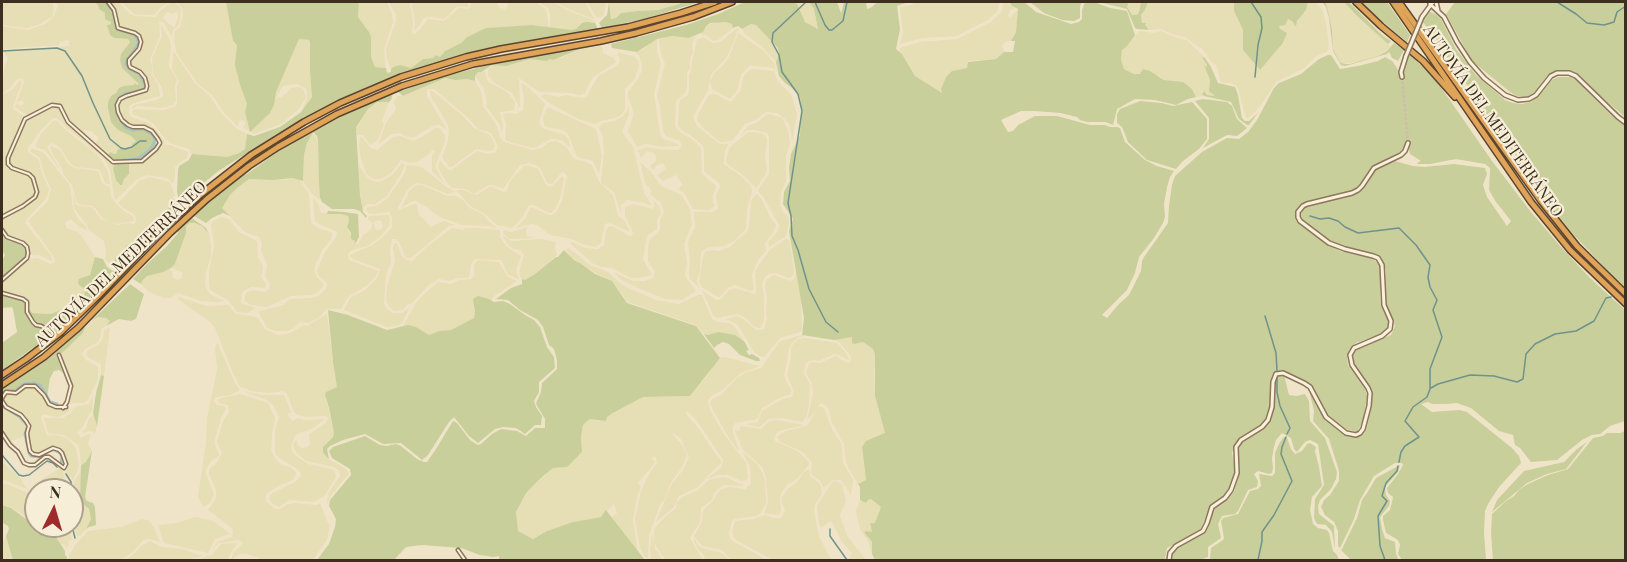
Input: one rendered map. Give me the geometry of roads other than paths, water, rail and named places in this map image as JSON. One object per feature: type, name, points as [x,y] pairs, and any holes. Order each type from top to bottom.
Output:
[{"type":"highway","name":"AUTOVÍA DEL MEDITERRÁNEO","points":[[2,375],[61,332],[91,304],[164,227],[200,195],[251,155],[340,103],[400,77],[466,57],[628,27],[714,2]]},
{"type":"highway","name":"AUTOVÍA DEL MEDITERRÁNEO","points":[[2,385],[44,357],[78,328],[170,233],[207,199],[249,166],[316,125],[402,86],[443,72],[485,61],[636,33],[693,17],[732,2]]},
{"type":"highway","points":[[1356,2],[1441,79],[1479,129]]},
{"type":"highway","name":"AUTOVÍA DEL MEDITERRÁNEO","points":[[1393,2],[1531,202],[1586,267],[1626,304]]},
{"type":"highway","name":"AUTOVÍA DEL MEDITERRÁNEO","points":[[1401,2],[1541,201],[1577,246],[1626,294]]},
{"type":"street","points":[[2,217],[35,197],[37,192],[33,178],[29,174],[12,168],[8,164],[8,158],[26,119],[52,105],[60,106],[68,122],[113,162],[142,161],[160,143],[152,132],[144,127],[133,128],[128,125],[118,112],[117,105],[120,99],[143,92],[147,87],[145,78],[129,64],[129,60],[139,49],[141,42],[139,36],[118,28],[114,10],[108,2]]},
{"type":"street","points":[[1402,77],[1401,72],[1406,56],[1422,17],[1433,2],[1470,62],[1484,78],[1505,95],[1518,100],[1529,99],[1551,76],[1557,73],[1569,73],[1576,76],[1626,123]]},
{"type":"street","points":[[1425,12],[1430,10],[1439,12]]},
{"type":"street","points":[[1169,561],[1170,553],[1176,546],[1203,531],[1212,507],[1225,498],[1231,490],[1236,473],[1236,447],[1241,440],[1262,427],[1268,420],[1276,374],[1283,373],[1310,387],[1326,417],[1346,433],[1356,435],[1364,429],[1370,393],[1352,365],[1350,355],[1354,348],[1382,336],[1390,329],[1391,321],[1384,305],[1382,265],[1378,258],[1329,243],[1300,221],[1298,212],[1307,204],[1358,190],[1374,168],[1401,155],[1408,143]]},
{"type":"street","points":[[2,230],[7,237],[23,243],[28,253],[27,258],[2,280]]},
{"type":"street","points":[[2,292],[23,298],[27,302],[27,312],[33,322],[50,331]]},
{"type":"street","points":[[2,433],[18,452],[24,464],[35,465],[45,457],[49,457],[64,468],[66,464],[59,450],[53,448],[39,455],[30,451],[27,433],[29,426],[2,401],[6,392],[16,393],[25,386],[35,386],[49,404],[64,408],[70,386],[59,355]]},
{"type":"street","points":[[458,550],[465,561]]},
{"type":"waterway","points":[[106,2],[113,11],[117,29],[134,34],[137,38],[136,48],[126,64],[129,69],[140,74],[146,87],[120,97],[116,103],[117,114],[125,127],[133,130],[143,129],[153,135],[155,141],[150,150],[137,159],[123,160]]},
{"type":"waterway","points":[[806,2],[773,33],[772,42],[779,55],[782,72],[798,94],[802,111],[788,203],[792,236],[809,289],[826,322],[838,332]]},
{"type":"waterway","points":[[815,2],[829,30],[843,21],[847,2]]},
{"type":"waterway","points":[[1251,2],[1261,17],[1262,28],[1255,77]]},
{"type":"waterway","points":[[1557,2],[1587,23],[1604,25],[1614,22],[1617,12],[1626,6]]},
{"type":"waterway","points":[[2,51],[57,48],[65,51],[82,76],[110,139],[125,149],[140,141],[146,141]]},
{"type":"waterway","points":[[1310,216],[1338,221],[1358,233],[1399,228],[1416,245],[1430,265],[1428,277],[1437,300],[1433,310],[1442,337],[1430,369],[1430,389],[1427,397],[1413,407],[1405,421],[1419,437],[1405,446],[1399,462]]},
{"type":"waterway","points":[[1431,388],[1470,375],[1494,376],[1517,382],[1523,379],[1526,354],[1535,344],[1555,334],[1576,331],[1594,321],[1606,298],[1611,297]]},
{"type":"waterway","points":[[1265,316],[1276,353],[1277,371]]},
{"type":"waterway","points":[[1277,376],[1280,406],[1290,428],[1287,434]]},
{"type":"waterway","points":[[2,392],[16,390],[24,384],[34,383],[41,386],[50,402],[57,404]]},
{"type":"waterway","points":[[2,404],[28,426],[25,434],[31,456],[40,457],[55,450],[62,456],[61,464]]},
{"type":"waterway","points":[[1258,560],[1262,532],[1292,481],[1281,454],[1286,437]]},
{"type":"waterway","points":[[2,455],[19,475],[23,476],[29,475],[47,461],[57,467]]},
{"type":"waterway","points":[[1385,560],[1380,546],[1378,516],[1387,501],[1382,496],[1386,483],[1397,471],[1398,466]]},
{"type":"waterway","points":[[66,474],[68,478]]},
{"type":"waterway","points":[[830,529],[830,536],[847,560]]},
{"type":"tunnel","points":[[1402,77],[1408,143]]},
{"type":"tunnel","points":[[50,331],[59,355]]}]
